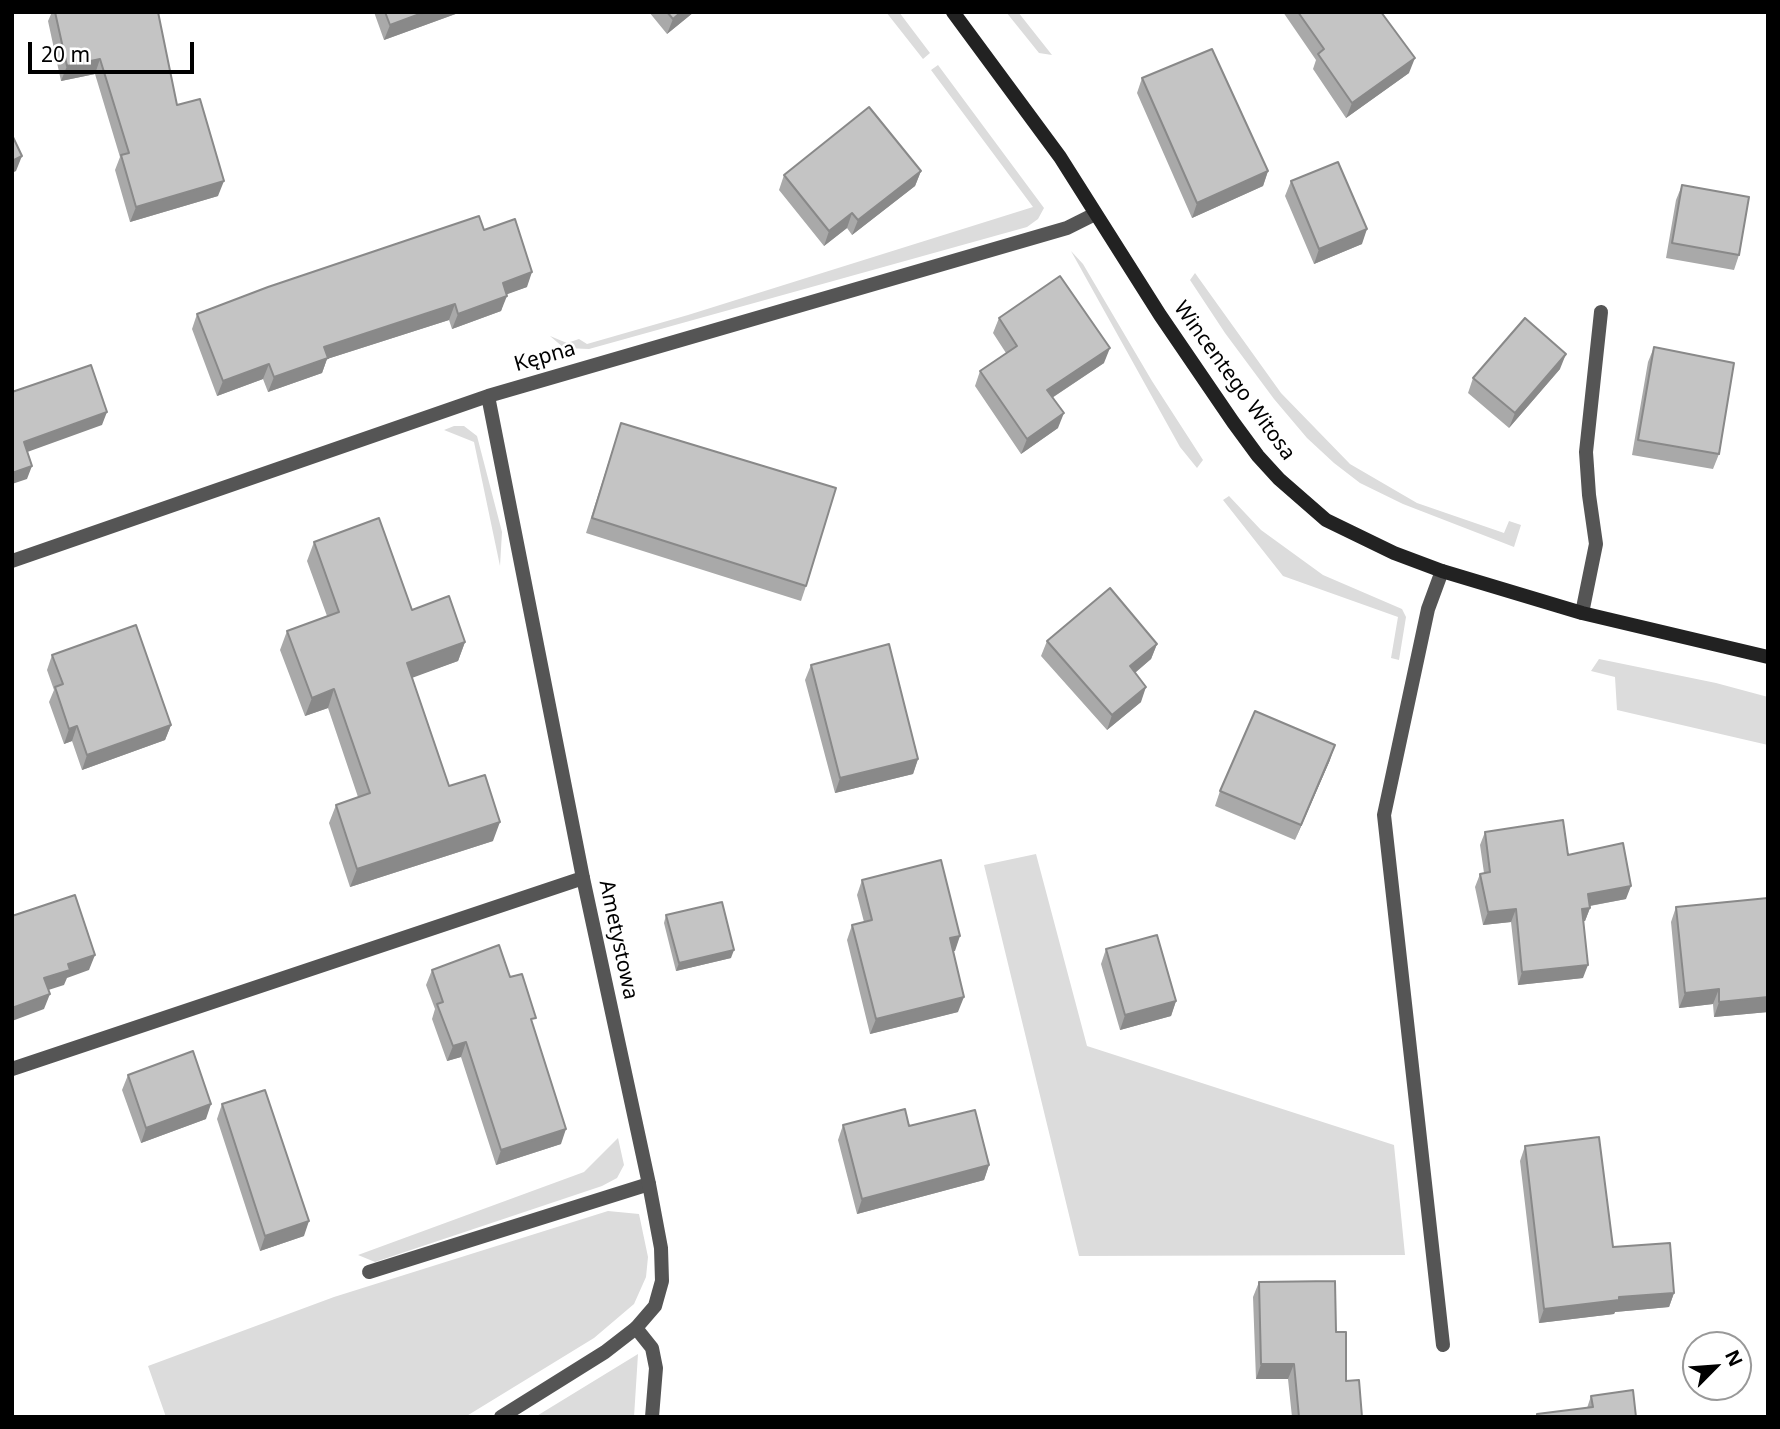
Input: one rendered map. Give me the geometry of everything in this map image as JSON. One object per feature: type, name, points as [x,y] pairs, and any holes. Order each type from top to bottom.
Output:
[{"type":"street","name":"Wincentego Witosa","points":[[953,12],[1020,101],[1233,422],[1279,480],[1326,520],[1385,549],[1441,571],[1582,612],[1768,657]]},
{"type":"street","name":"Kępna","points":[[12,561],[488,396],[1067,228],[1096,214]]},
{"type":"street","points":[[1582,612],[1596,544],[1586,452],[1601,312]]},
{"type":"street","name":"Ametystowa","points":[[488,396],[583,878],[649,1184],[661,1248],[662,1282],[655,1306],[636,1328],[605,1352],[501,1417]]},
{"type":"street","points":[[1441,571],[1429,609],[1384,815],[1443,1345]]},
{"type":"street","points":[[12,1069],[583,878]]},
{"type":"street","points":[[369,1272],[649,1184]]},
{"type":"street","points":[[636,1328],[652,1348],[656,1368],[652,1417]]},
{"type":"shaded area","points":[[886,12],[899,12],[930,53],[923,59]]},
{"type":"shaded area","points":[[1006,12],[1018,12],[1052,55],[1039,53]]},
{"type":"shaded area","points":[[938,65],[1044,208],[1038,219],[1027,227],[589,349],[564,348],[550,336],[567,343],[579,339],[587,344],[1033,207],[931,70]]},
{"type":"shaded area","points":[[1071,251],[1083,264],[1152,381],[1203,460],[1197,468],[1180,447]]},
{"type":"shaded area","points":[[1195,273],[1281,393],[1350,464],[1417,503],[1504,533],[1509,521],[1521,525],[1514,547],[1403,504],[1360,483],[1334,463],[1307,438],[1274,399],[1225,333],[1190,280]]},
{"type":"shaded area","points":[[464,426],[477,436],[502,532],[500,566],[474,442],[444,430]]},
{"type":"shaded area","points":[[1229,496],[1261,530],[1323,575],[1402,609],[1406,617],[1399,660],[1391,658],[1398,617],[1283,576],[1223,500]]},
{"type":"shaded area","points":[[1599,659],[1716,683],[1768,697],[1768,745],[1617,710],[1615,677],[1591,671]]},
{"type":"shaded area","points":[[1036,854],[1087,1046],[1394,1145],[1405,1255],[1079,1256],[984,865]]},
{"type":"shaded area","points":[[618,1138],[624,1165],[617,1178],[602,1186],[375,1262],[358,1255],[584,1172]]},
{"type":"shaded area","points":[[608,1211],[639,1214],[648,1257],[646,1277],[634,1304],[594,1338],[465,1417],[166,1417],[148,1366],[334,1297]]},
{"type":"shaded area","points":[[638,1354],[634,1417],[535,1417]]},
{"type":"building","points":[[55,12],[158,12],[177,105],[200,99],[224,181],[136,207],[121,155],[129,153],[100,59],[67,66]]},
{"type":"building","points":[[385,12],[425,12],[390,25]]},
{"type":"building","points":[[667,12],[681,12],[673,19]]},
{"type":"building","points":[[1298,12],[1381,12],[1415,58],[1352,103],[1318,54],[1324,49]]},
{"type":"building","points":[[1212,49],[1268,171],[1197,203],[1142,78]]},
{"type":"building","points":[[869,107],[921,171],[858,220],[852,213],[829,231],[784,175]]},
{"type":"building","points":[[12,135],[22,156],[12,161]]},
{"type":"building","points":[[1338,162],[1367,229],[1319,249],[1291,181]]},
{"type":"building","points":[[1682,185],[1749,197],[1739,255],[1672,243]]},
{"type":"building","points":[[479,216],[484,230],[515,219],[532,272],[503,283],[507,296],[458,314],[455,304],[324,347],[328,358],[274,377],[269,364],[223,381],[197,314],[268,287]]},
{"type":"building","points":[[1060,276],[1110,348],[1047,390],[1064,413],[1027,439],[980,371],[1017,346],[999,318]]},
{"type":"building","points":[[1525,318],[1566,354],[1515,413],[1473,378]]},
{"type":"building","points":[[1654,347],[1734,363],[1719,454],[1638,440]]},
{"type":"building","points":[[91,365],[107,412],[24,442],[32,466],[12,473],[12,392]]},
{"type":"building","points":[[621,423],[836,488],[806,586],[592,518]]},
{"type":"building","points":[[379,518],[412,610],[449,596],[465,642],[407,663],[449,786],[485,775],[500,822],[357,869],[336,805],[370,793],[334,689],[312,698],[287,631],[339,612],[314,542]]},
{"type":"building","points":[[1110,588],[1157,644],[1130,666],[1146,687],[1112,715],[1047,641]]},
{"type":"building","points":[[136,625],[171,725],[87,755],[77,726],[69,729],[55,687],[63,684],[52,655]]},
{"type":"building","points":[[889,644],[918,759],[840,778],[811,665]]},
{"type":"building","points":[[1255,711],[1335,745],[1301,825],[1220,791]]},
{"type":"building","points":[[1563,820],[1568,855],[1623,843],[1631,886],[1588,894],[1590,908],[1582,909],[1588,965],[1522,972],[1516,909],[1488,912],[1480,874],[1490,872],[1485,832]]},
{"type":"building","points":[[941,860],[960,936],[950,938],[964,997],[876,1019],[852,925],[872,920],[862,880]]},
{"type":"building","points":[[75,895],[95,955],[68,964],[70,970],[44,978],[50,994],[12,1008],[12,916]]},
{"type":"building","points":[[1768,898],[1768,997],[1719,1002],[1719,989],[1685,993],[1676,907]]},
{"type":"building","points":[[722,902],[734,950],[679,963],[666,915]]},
{"type":"building","points":[[1157,935],[1176,1001],[1125,1015],[1106,949]]},
{"type":"building","points":[[499,945],[510,977],[522,974],[536,1018],[531,1019],[566,1129],[501,1150],[466,1042],[453,1046],[437,1004],[443,1002],[432,970]]},
{"type":"building","points":[[193,1051],[211,1104],[146,1128],[128,1075]]},
{"type":"building","points":[[265,1090],[309,1221],[265,1236],[222,1104]]},
{"type":"building","points":[[905,1109],[909,1126],[975,1110],[989,1165],[862,1199],[843,1125]]},
{"type":"building","points":[[1599,1137],[1613,1247],[1670,1243],[1674,1293],[1619,1297],[1619,1300],[1544,1309],[1525,1146]]},
{"type":"building","points":[[1335,1281],[1336,1332],[1346,1332],[1346,1381],[1359,1380],[1362,1417],[1299,1417],[1294,1364],[1261,1364],[1259,1282]]},
{"type":"building","points":[[1633,1390],[1636,1417],[1537,1417],[1537,1414],[1593,1407],[1591,1396]]}]
